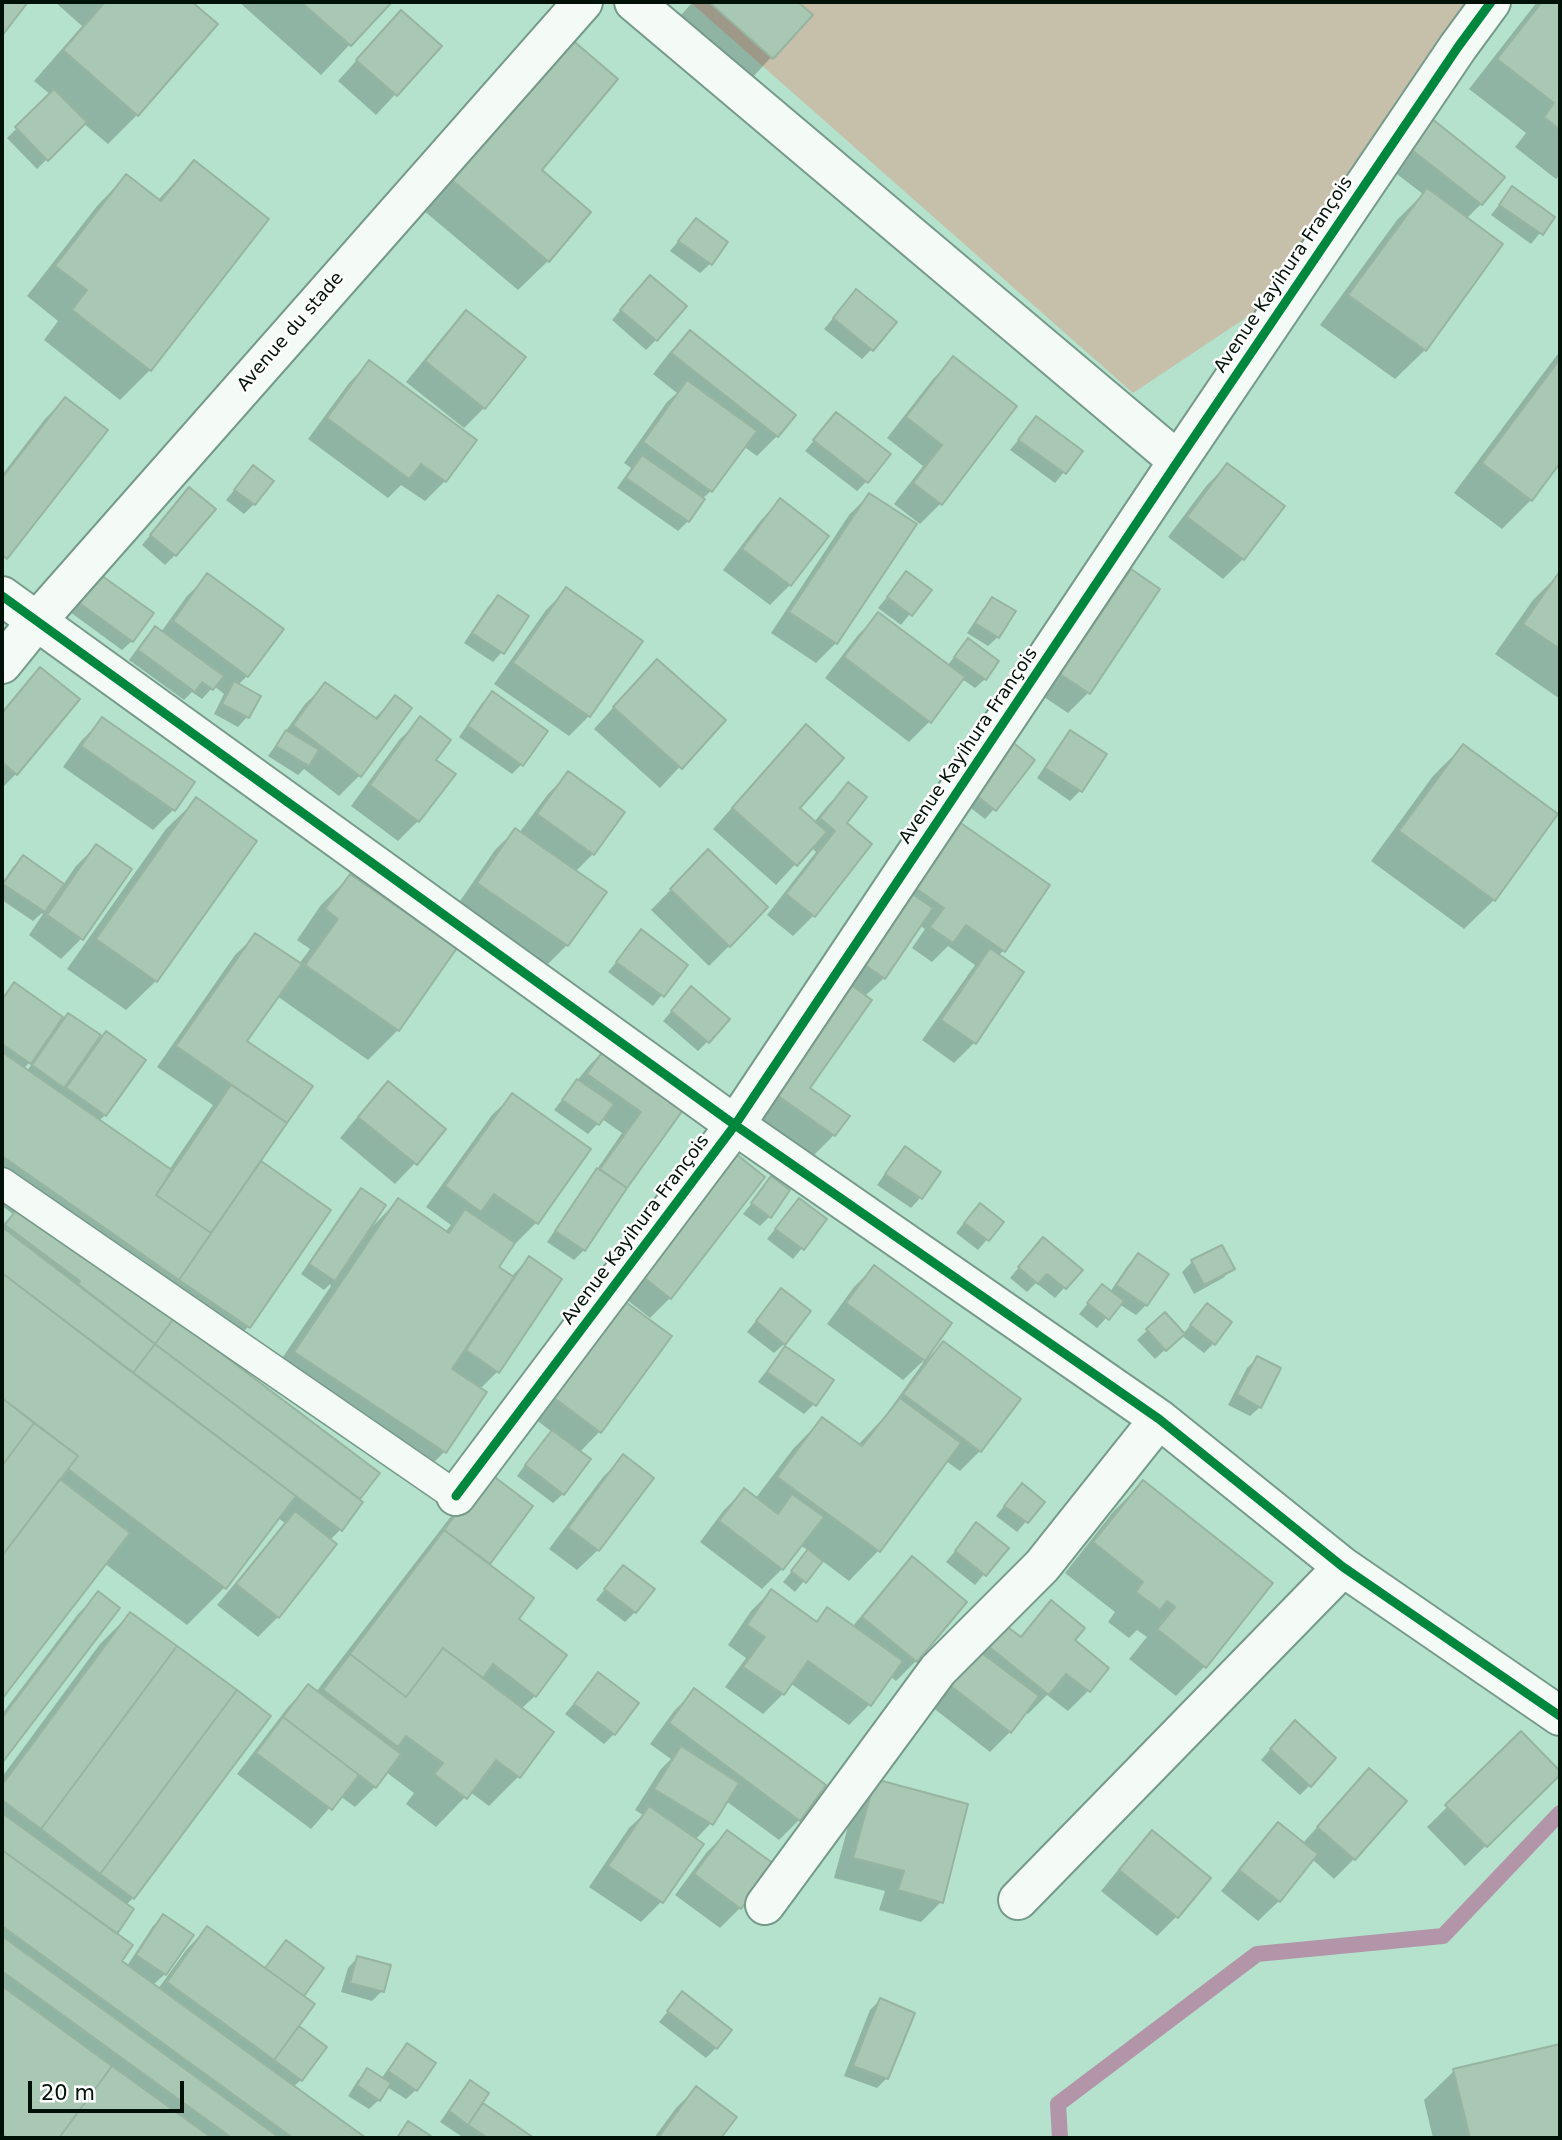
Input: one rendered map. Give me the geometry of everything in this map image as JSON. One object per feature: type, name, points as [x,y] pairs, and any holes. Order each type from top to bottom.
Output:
[{"type":"street","name":"Avenue du stade","points":[[2,664],[36,622],[583,2]]},
{"type":"street","points":[[634,2],[1178,461]]},
{"type":"street","name":"Avenue Kayihura François","points":[[456,1496],[735,1125],[1178,461],[1450,58],[1491,2]]},
{"type":"street","points":[[2,596],[735,1125],[1159,1419],[1343,1567],[1560,1716]]},
{"type":"street","points":[[765,1905],[938,1670],[1042,1566],[1159,1419]]},
{"type":"street","points":[[1018,1900],[1343,1567]]},
{"type":"lane","points":[[2,1183],[456,1496]]},
{"type":"shaded area","points":[[690,2],[1479,2],[1274,299],[1133,393]]},
{"type":"building","points":[[2,2],[28,2],[2,36]]},
{"type":"building","points":[[105,2],[192,2],[218,24],[138,116],[63,50]]},
{"type":"building","points":[[301,2],[392,2],[351,46]]},
{"type":"building","points":[[709,2],[798,2],[813,15],[773,59]]},
{"type":"building","points":[[1542,2],[1560,2],[1560,130],[1544,117],[1554,103],[1497,59]]},
{"type":"building","points":[[401,10],[442,46],[397,96],[356,60]]},
{"type":"building","points":[[570,38],[618,79],[542,170],[591,212],[549,262],[451,179]]},
{"type":"building","points":[[54,89],[87,122],[48,161],[15,127]]},
{"type":"building","points":[[1431,118],[1505,177],[1482,205],[1408,147]]},
{"type":"building","points":[[194,160],[269,219],[151,371],[72,310],[87,290],[55,266],[126,174],[161,201]]},
{"type":"building","points":[[1512,186],[1555,217],[1543,235],[1499,205]]},
{"type":"building","points":[[1427,188],[1503,244],[1426,351],[1348,295]]},
{"type":"building","points":[[696,218],[728,242],[712,265],[678,241]]},
{"type":"building","points":[[650,275],[687,306],[657,341],[620,310]]},
{"type":"building","points":[[856,289],[897,322],[873,351],[833,318]]},
{"type":"building","points":[[466,310],[526,357],[485,409],[425,361]]},
{"type":"building","points":[[690,330],[796,415],[778,437],[671,353]]},
{"type":"building","points":[[953,356],[1017,406],[942,505],[913,483],[942,445],[906,417]]},
{"type":"building","points":[[1560,359],[1560,463],[1532,501],[1482,463]]},
{"type":"building","points":[[369,360],[477,440],[446,482],[421,464],[409,479],[327,418]]},
{"type":"building","points":[[687,380],[757,431],[712,492],[643,442]]},
{"type":"building","points":[[65,397],[108,430],[7,559],[2,555],[2,478]]},
{"type":"building","points":[[836,412],[891,454],[868,483],[813,440]]},
{"type":"building","points":[[1036,416],[1083,451],[1066,474],[1018,440]]},
{"type":"building","points":[[642,455],[705,499],[689,522],[626,478]]},
{"type":"building","points":[[1227,463],[1285,506],[1244,560],[1187,517]]},
{"type":"building","points":[[253,465],[274,481],[255,505],[234,490]]},
{"type":"building","points":[[189,487],[216,509],[176,556],[150,535]]},
{"type":"building","points":[[869,493],[917,524],[837,644],[789,612]]},
{"type":"building","points":[[780,498],[829,536],[791,586],[742,549]]},
{"type":"building","points":[[1131,569],[1160,589],[1090,694],[1060,674]]},
{"type":"building","points":[[906,571],[932,590],[912,616],[887,597]]},
{"type":"building","points":[[1560,571],[1560,649],[1523,624]]},
{"type":"building","points":[[98,573],[154,613],[133,642],[78,602]]},
{"type":"building","points":[[207,573],[284,629],[248,677],[173,621]]},
{"type":"building","points":[[566,587],[643,641],[590,717],[513,663]]},
{"type":"building","points":[[498,595],[529,616],[504,654],[472,633]]},
{"type":"building","points":[[992,597],[1016,611],[999,638],[975,623]]},
{"type":"building","points":[[878,612],[965,677],[931,723],[844,657]]},
{"type":"building","points":[[155,626],[224,676],[213,690],[202,682],[195,692],[138,650]]},
{"type":"building","points":[[968,638],[999,661],[986,680],[954,657]]},
{"type":"building","points":[[657,659],[726,720],[682,769],[613,707]]},
{"type":"building","points":[[40,667],[80,699],[17,775],[2,762],[2,713]]},
{"type":"building","points":[[234,681],[261,696],[249,718],[222,704]]},
{"type":"building","points":[[325,682],[377,719],[395,695],[412,708],[361,777],[293,725]]},
{"type":"building","points":[[492,691],[548,731],[523,766],[468,726]]},
{"type":"building","points":[[420,716],[451,740],[436,760],[456,774],[419,822],[370,785]]},
{"type":"building","points":[[102,717],[195,782],[175,811],[81,746]]},
{"type":"building","points":[[806,724],[844,758],[800,808],[827,832],[797,866],[732,808]]},
{"type":"building","points":[[286,730],[319,750],[309,766],[276,746]]},
{"type":"building","points":[[1070,730],[1107,754],[1082,792],[1045,768]]},
{"type":"building","points":[[1011,741],[1035,760],[996,811],[972,792]]},
{"type":"building","points":[[1463,744],[1558,814],[1495,901],[1399,831]]},
{"type":"building","points":[[568,771],[625,812],[594,855],[537,814]]},
{"type":"building","points":[[848,782],[867,797],[847,823],[872,844],[815,917],[786,894],[835,831],[820,818]]},
{"type":"building","points":[[196,797],[257,841],[157,982],[96,939]]},
{"type":"building","points":[[952,817],[1050,885],[1005,952],[966,925],[953,943],[930,927],[944,908],[907,882]]},
{"type":"building","points":[[515,828],[607,892],[568,946],[477,883]]},
{"type":"building","points":[[96,844],[132,869],[83,940],[47,915]]},
{"type":"building","points":[[708,849],[768,907],[730,947],[670,889]]},
{"type":"building","points":[[23,855],[64,884],[45,912],[3,884]]},
{"type":"building","points":[[350,874],[457,948],[399,1031],[305,965],[338,919],[325,909]]},
{"type":"building","points":[[903,888],[933,908],[885,979],[855,958]]},
{"type":"building","points":[[641,929],[688,965],[664,997],[616,962]]},
{"type":"building","points":[[255,933],[302,964],[247,1041],[313,1086],[287,1123],[176,1046]]},
{"type":"building","points":[[990,948],[1024,972],[976,1044],[941,1020]]},
{"type":"building","points":[[841,978],[872,1000],[810,1088],[850,1116],[835,1136],[764,1086]]},
{"type":"building","points":[[14,982],[63,1017],[31,1064],[2,1044],[2,1000]]},
{"type":"building","points":[[691,986],[730,1019],[709,1043],[671,1011]]},
{"type":"building","points":[[68,1013],[101,1035],[64,1088],[32,1065]]},
{"type":"building","points":[[106,1031],[146,1060],[106,1116],[66,1088]]},
{"type":"building","points":[[608,1044],[688,1103],[627,1188],[600,1169],[641,1112],[587,1074]]},
{"type":"building","points":[[2,1052],[172,1170],[156,1195],[211,1233],[179,1280],[2,1156]]},
{"type":"building","points":[[577,1079],[614,1104],[599,1125],[562,1100]]},
{"type":"building","points":[[388,1081],[446,1129],[417,1165],[358,1117]]},
{"type":"building","points":[[231,1085],[287,1123],[211,1233],[156,1195]]},
{"type":"building","points":[[512,1093],[591,1149],[538,1224],[494,1194],[481,1212],[445,1186]]},
{"type":"building","points":[[905,1146],[941,1172],[922,1199],[885,1174]]},
{"type":"building","points":[[730,1149],[765,1177],[671,1299],[636,1271]]},
{"type":"building","points":[[261,1161],[331,1210],[250,1328],[179,1280]]},
{"type":"building","points":[[597,1168],[627,1188],[585,1251],[555,1231]]},
{"type":"building","points":[[771,1176],[790,1190],[771,1218],[751,1203]]},
{"type":"building","points":[[361,1188],[386,1205],[335,1281],[309,1264]]},
{"type":"building","points":[[398,1198],[449,1233],[465,1209],[515,1243],[499,1267],[514,1277],[452,1369],[487,1392],[446,1453],[294,1352]]},
{"type":"building","points":[[799,1198],[827,1219],[804,1250],[775,1229]]},
{"type":"building","points":[[22,1202],[174,1318],[155,1344],[78,1284],[80,1281],[5,1225]]},
{"type":"building","points":[[980,1203],[1004,1222],[989,1241],[964,1223]]},
{"type":"building","points":[[2,1227],[155,1344],[133,1373],[2,1273]]},
{"type":"building","points":[[1043,1237],[1083,1270],[1066,1289],[1047,1274],[1038,1284],[1018,1267]]},
{"type":"building","points":[[1222,1245],[1235,1269],[1204,1285],[1191,1260]]},
{"type":"building","points":[[1138,1253],[1169,1274],[1147,1306],[1116,1285]]},
{"type":"building","points":[[529,1256],[562,1279],[499,1373],[466,1350]]},
{"type":"building","points":[[874,1265],[952,1323],[925,1361],[846,1303]]},
{"type":"building","points":[[2,1273],[296,1496],[226,1589],[68,1469],[78,1456],[2,1398]]},
{"type":"building","points":[[1102,1284],[1124,1301],[1109,1320],[1087,1303]]},
{"type":"building","points":[[781,1288],[811,1311],[785,1345],[756,1321]]},
{"type":"building","points":[[620,1298],[672,1336],[601,1433],[549,1394]]},
{"type":"building","points":[[1207,1303],[1232,1322],[1215,1345],[1190,1325]]},
{"type":"building","points":[[1165,1312],[1185,1334],[1166,1351],[1146,1329]]},
{"type":"building","points":[[174,1318],[380,1473],[360,1499],[155,1344]]},
{"type":"building","points":[[943,1341],[1021,1399],[981,1452],[903,1394]]},
{"type":"building","points":[[155,1344],[363,1502],[342,1531],[133,1373]]},
{"type":"building","points":[[785,1346],[834,1380],[816,1406],[767,1372]]},
{"type":"building","points":[[1257,1356],[1281,1368],[1261,1408],[1237,1394]]},
{"type":"building","points":[[2,1398],[34,1423],[2,1466]]},
{"type":"building","points":[[900,1398],[961,1443],[880,1552],[777,1477],[822,1417],[862,1446]]},
{"type":"building","points":[[34,1423],[78,1456],[2,1556],[2,1466]]},
{"type":"building","points":[[552,1430],[591,1459],[564,1495],[525,1465]]},
{"type":"building","points":[[623,1454],[654,1478],[599,1551],[568,1528]]},
{"type":"building","points":[[488,1472],[533,1506],[490,1564],[444,1530]]},
{"type":"building","points":[[60,1479],[130,1533],[2,1699],[2,1556]]},
{"type":"building","points":[[1143,1480],[1273,1583],[1206,1668],[1157,1629],[1175,1607],[1167,1601],[1160,1610],[1136,1592],[1143,1582],[1093,1542]]},
{"type":"building","points":[[1022,1483],[1045,1502],[1028,1523],[1004,1506]]},
{"type":"building","points":[[744,1488],[778,1514],[792,1494],[824,1517],[783,1570],[719,1521]]},
{"type":"building","points":[[295,1511],[337,1544],[279,1618],[236,1584]]},
{"type":"building","points":[[976,1522],[1009,1548],[986,1576],[955,1551]]},
{"type":"building","points":[[444,1530],[534,1598],[519,1619],[567,1655],[536,1697],[493,1664],[483,1678],[443,1648],[406,1697],[350,1654]]},
{"type":"building","points":[[808,1549],[823,1561],[806,1583],[791,1571]]},
{"type":"building","points":[[912,1556],[967,1602],[917,1662],[862,1617]]},
{"type":"building","points":[[623,1565],[655,1589],[636,1613],[604,1589]]},
{"type":"building","points":[[771,1589],[817,1622],[827,1607],[903,1661],[871,1706],[808,1661],[784,1695],[743,1667],[765,1637],[747,1625]]},
{"type":"building","points":[[98,1591],[120,1608],[2,1763],[2,1718]]},
{"type":"building","points":[[1051,1600],[1085,1628],[1075,1640],[1109,1668],[1090,1692],[1066,1674],[1049,1695],[988,1646],[1005,1625],[1021,1637]]},
{"type":"building","points":[[130,1612],[177,1646],[41,1829],[2,1800],[2,1785]]},
{"type":"building","points":[[177,1646],[237,1690],[100,1874],[41,1829]]},
{"type":"building","points":[[443,1648],[554,1732],[520,1778],[496,1760],[467,1799],[434,1774],[443,1763],[406,1736],[398,1747],[323,1690],[350,1654],[406,1697]]},
{"type":"building","points":[[979,1651],[1039,1696],[1011,1733],[951,1686]]},
{"type":"building","points":[[598,1672],[639,1703],[615,1735],[574,1704]]},
{"type":"building","points":[[308,1684],[401,1754],[376,1788],[283,1717]]},
{"type":"building","points":[[694,1688],[826,1785],[800,1821],[669,1723]]},
{"type":"building","points":[[237,1690],[271,1716],[134,1899],[100,1874]]},
{"type":"building","points":[[283,1717],[359,1775],[332,1810],[256,1753]]},
{"type":"building","points":[[1295,1720],[1336,1758],[1311,1787],[1270,1749]]},
{"type":"building","points":[[1521,1731],[1560,1771],[1560,1775],[1487,1847],[1445,1805]]},
{"type":"building","points":[[681,1746],[739,1783],[713,1825],[654,1789]]},
{"type":"building","points":[[1369,1768],[1407,1801],[1355,1860],[1317,1827]]},
{"type":"building","points":[[875,1779],[968,1804],[943,1903],[898,1890],[904,1871],[853,1858]]},
{"type":"building","points":[[649,1806],[704,1844],[663,1903],[608,1866]]},
{"type":"building","points":[[2,1813],[134,1909],[117,1934],[2,1850]]},
{"type":"building","points":[[1278,1822],[1318,1854],[1280,1902],[1239,1870]]},
{"type":"building","points":[[727,1830],[774,1864],[741,1909],[694,1874]]},
{"type":"building","points":[[1152,1830],[1211,1878],[1178,1918],[1119,1870]]},
{"type":"building","points":[[2,1850],[133,1945],[122,1961],[366,2138],[293,2138],[2,1926]]},
{"type":"building","points":[[163,1914],[194,1935],[166,1975],[136,1955]]},
{"type":"building","points":[[207,1926],[315,2004],[274,2060],[167,1982]]},
{"type":"building","points":[[2,1936],[280,2138],[232,2138],[2,1971]]},
{"type":"building","points":[[286,1940],[324,1968],[304,1996],[265,1968]]},
{"type":"building","points":[[357,1956],[391,1965],[384,1992],[350,1983]]},
{"type":"building","points":[[2,1986],[112,2066],[59,2138],[7,2138],[2,2134]]},
{"type":"building","points":[[682,1991],[732,2030],[717,2049],[667,2011]]},
{"type":"building","points":[[880,1998],[915,2013],[888,2079],[853,2066]]},
{"type":"building","points":[[299,2026],[327,2047],[302,2081],[274,2060]]},
{"type":"building","points":[[407,2043],[436,2063],[417,2091],[388,2071]]},
{"type":"building","points":[[1560,2044],[1560,2138],[1470,2138],[1453,2069]]},
{"type":"building","points":[[112,2066],[212,2138],[59,2138]]},
{"type":"building","points":[[367,2068],[391,2083],[380,2101],[357,2085]]},
{"type":"building","points":[[470,2080],[489,2093],[468,2125],[449,2111]]},
{"type":"building","points":[[696,2086],[737,2117],[721,2138],[658,2138]]},
{"type":"building","points":[[483,2103],[534,2138],[488,2138],[468,2125]]},
{"type":"building","points":[[408,2121],[434,2138],[397,2138]]},
{"type":"waterway","points":[[1060,2138],[1058,2104],[1257,1954],[1443,1936],[1560,1813]]},
{"type":"cycle path","points":[[456,1496],[735,1125],[1178,461],[1491,2]]},
{"type":"cycle path","points":[[2,596],[735,1125],[1159,1419],[1343,1567],[1560,1716]]}]
